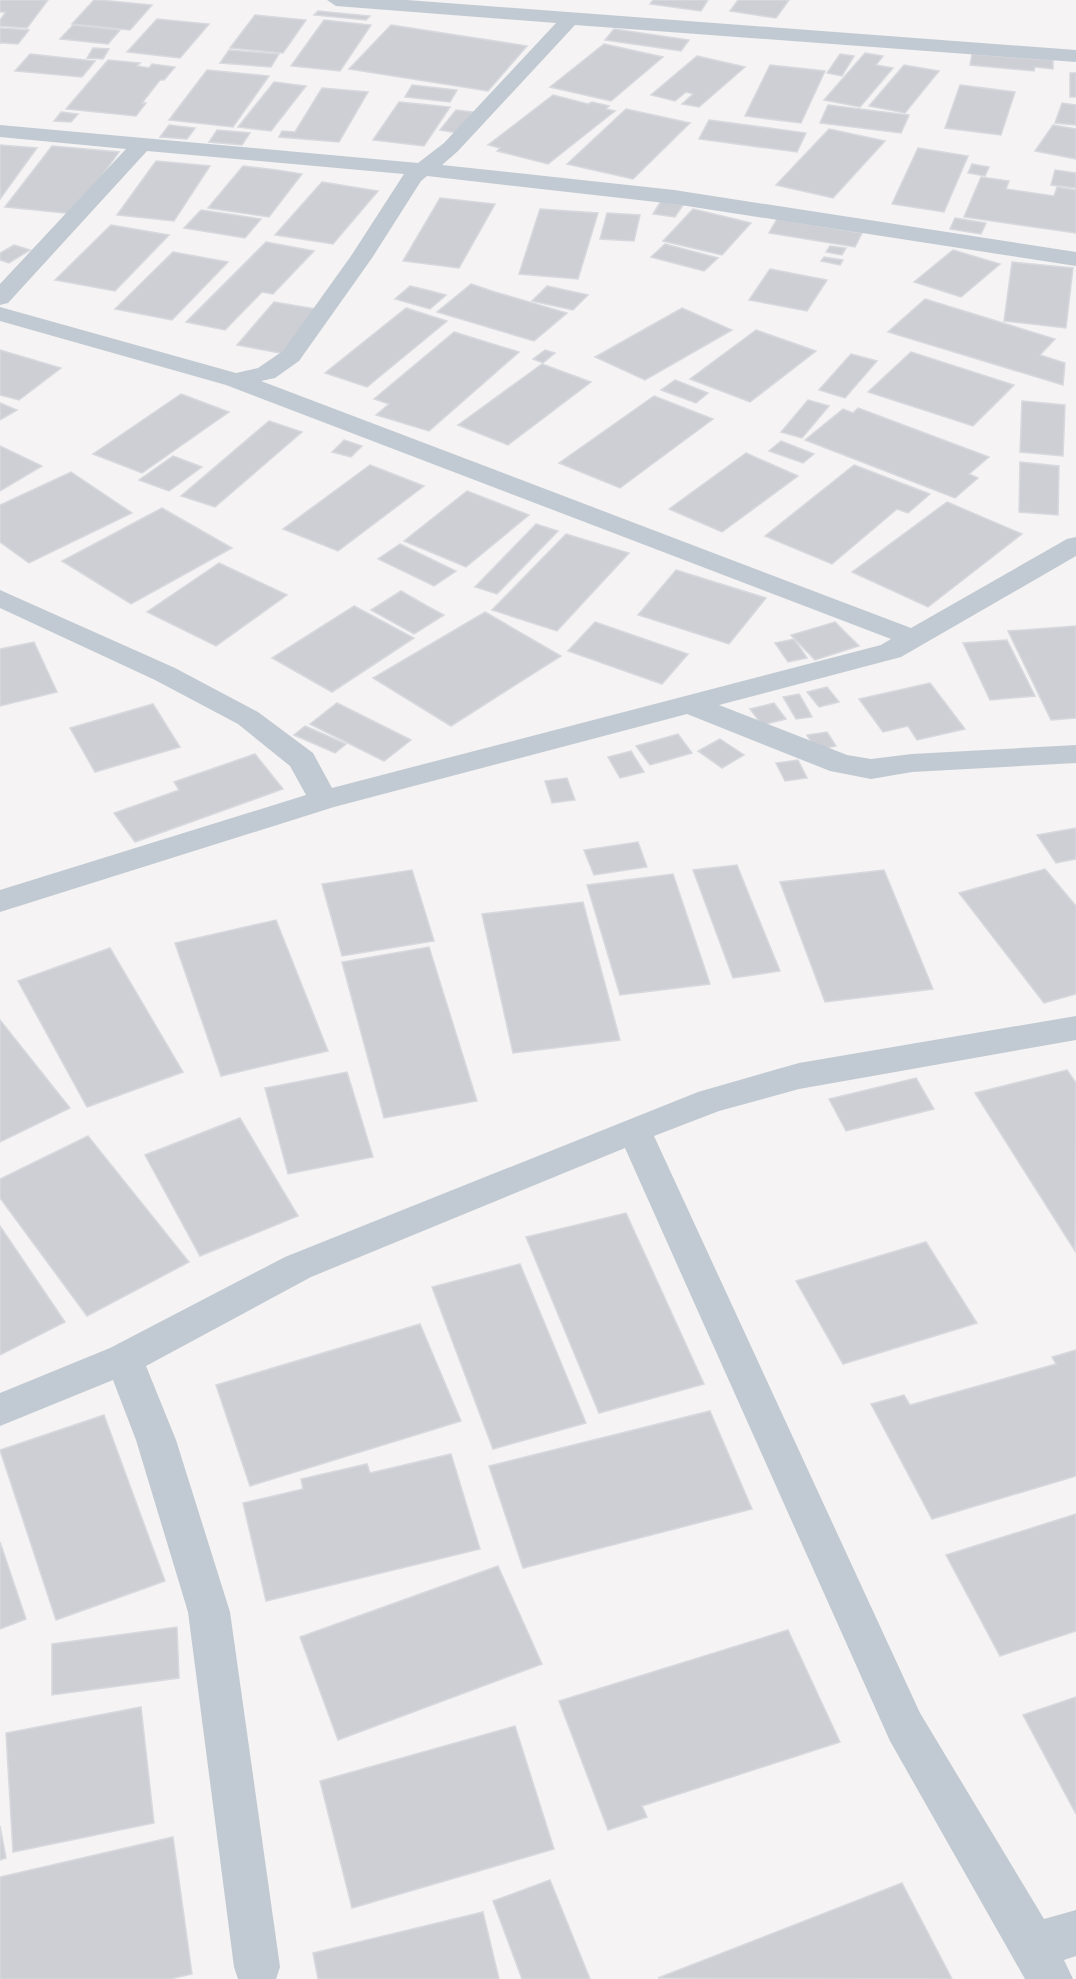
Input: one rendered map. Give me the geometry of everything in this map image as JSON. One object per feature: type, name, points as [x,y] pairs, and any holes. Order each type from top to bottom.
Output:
[{"type":"street","points":[[336,0],[525,7],[572,17],[798,38],[1076,56]]},
{"type":"street","points":[[235,380],[266,373],[291,356],[361,258],[401,193],[423,169],[451,147],[572,17]]},
{"type":"street","points":[[0,131],[423,169],[674,197],[1076,259]]},
{"type":"street","points":[[0,298],[141,145]]},
{"type":"street","points":[[0,314],[235,380],[913,638]]},
{"type":"street","points":[[0,901],[324,800],[891,651],[1076,545]]},
{"type":"street","points":[[0,598],[165,674],[248,718],[302,760],[324,800]]},
{"type":"street","points":[[692,705],[841,764],[871,769],[912,762],[1076,754]]},
{"type":"street","points":[[0,1410],[124,1359],[298,1267],[710,1101],[799,1076],[1076,1028]]},
{"type":"street","points":[[634,1130],[905,1727],[1053,1952]]},
{"type":"street","points":[[124,1359],[156,1440],[209,1612],[256,1967]]},
{"type":"building","points":[[0,0],[48,0],[27,28],[0,26],[0,20],[6,12],[0,12]]},
{"type":"building","points":[[94,0],[152,5],[130,30],[72,24]]},
{"type":"building","points":[[653,0],[708,0],[701,11],[650,4]]},
{"type":"building","points":[[738,0],[789,0],[776,18],[730,11]]},
{"type":"building","points":[[318,11],[370,16],[366,20],[314,15]]},
{"type":"building","points":[[255,15],[306,20],[283,53],[230,48]]},
{"type":"building","points":[[157,19],[209,24],[180,58],[127,52]]},
{"type":"building","points":[[324,20],[371,25],[340,71],[291,66]]},
{"type":"building","points":[[73,25],[120,30],[108,44],[60,39]]},
{"type":"building","points":[[391,25],[527,46],[488,91],[349,69]]},
{"type":"building","points":[[0,28],[29,30],[18,44],[0,43]]},
{"type":"building","points":[[614,29],[689,40],[681,51],[605,40]]},
{"type":"building","points":[[604,44],[663,57],[611,101],[550,87]]},
{"type":"building","points":[[93,48],[109,49],[103,59],[87,58]]},
{"type":"building","points":[[229,50],[279,54],[271,67],[220,63]]},
{"type":"building","points":[[865,53],[883,56],[876,65],[893,68],[860,107],[824,100]]},
{"type":"building","points":[[30,54],[95,61],[82,77],[15,71]]},
{"type":"building","points":[[840,54],[854,56],[842,76],[827,73]]},
{"type":"building","points":[[972,54],[1053,60],[1053,69],[1035,67],[1034,71],[970,65]]},
{"type":"building","points":[[697,56],[745,67],[699,107],[682,104],[693,94],[686,92],[675,101],[651,95]]},
{"type":"building","points":[[108,60],[140,63],[137,66],[149,68],[152,64],[175,67],[164,80],[160,80],[142,103],[146,103],[136,116],[66,109]]},
{"type":"building","points":[[770,65],[825,71],[801,123],[745,116]]},
{"type":"building","points":[[904,65],[939,71],[905,113],[869,106]]},
{"type":"building","points":[[207,70],[269,76],[233,127],[169,120]]},
{"type":"building","points":[[1070,73],[1076,73],[1076,97],[1070,97]]},
{"type":"building","points":[[274,82],[306,86],[271,131],[238,127]]},
{"type":"building","points":[[412,85],[457,90],[450,102],[405,97]]},
{"type":"building","points":[[960,85],[1015,92],[1001,135],[945,128]]},
{"type":"building","points":[[322,88],[368,92],[339,142],[279,137],[282,131],[295,132]]},
{"type":"building","points":[[553,95],[588,104],[592,102],[609,106],[606,109],[615,111],[548,164],[497,151],[500,148],[488,145]]},
{"type":"building","points":[[399,102],[450,107],[424,146],[373,140]]},
{"type":"building","points":[[1062,103],[1076,105],[1076,125],[1055,123]]},
{"type":"building","points":[[828,105],[909,115],[901,133],[820,123]]},
{"type":"building","points":[[626,109],[690,123],[633,179],[567,164]]},
{"type":"building","points":[[456,110],[473,112],[457,133],[440,130]]},
{"type":"building","points":[[61,112],[78,114],[71,122],[54,121]]},
{"type":"building","points":[[709,120],[806,133],[797,152],[699,139]]},
{"type":"building","points":[[169,125],[195,128],[187,139],[160,137]]},
{"type":"building","points":[[1053,125],[1076,129],[1076,159],[1035,151]]},
{"type":"building","points":[[829,129],[885,141],[833,198],[776,185]]},
{"type":"building","points":[[217,130],[250,133],[242,145],[209,142]]},
{"type":"building","points":[[0,145],[37,148],[0,199]]},
{"type":"building","points":[[52,146],[119,152],[74,214],[5,207]]},
{"type":"building","points":[[918,148],[968,156],[944,212],[892,204]]},
{"type":"building","points":[[156,161],[210,166],[174,221],[117,215]]},
{"type":"building","points":[[972,164],[989,167],[985,176],[968,173]]},
{"type":"building","points":[[243,166],[302,174],[269,217],[208,208]]},
{"type":"building","points":[[1055,170],[1076,173],[1076,188],[1051,185]]},
{"type":"building","points":[[981,177],[1009,181],[1006,189],[1054,196],[1057,187],[1076,190],[1076,233],[964,217]]},
{"type":"building","points":[[322,182],[378,191],[333,244],[275,235]]},
{"type":"building","points":[[440,198],[495,204],[459,268],[403,261]]},
{"type":"building","points":[[661,201],[683,205],[675,217],[653,214]]},
{"type":"building","points":[[540,209],[598,213],[578,279],[519,274]]},
{"type":"building","points":[[693,209],[751,223],[722,255],[663,241]]},
{"type":"building","points":[[201,210],[261,219],[245,238],[184,228]]},
{"type":"building","points":[[607,213],[640,215],[634,241],[600,239]]},
{"type":"building","points":[[955,218],[986,223],[981,234],[950,229]]},
{"type":"building","points":[[777,219],[862,233],[855,247],[769,233]]},
{"type":"building","points":[[111,225],[169,235],[115,291],[55,280]]},
{"type":"building","points":[[266,242],[314,251],[273,294],[262,292],[225,330],[186,322]]},
{"type":"building","points":[[665,244],[718,258],[704,271],[651,257]]},
{"type":"building","points":[[14,245],[30,250],[9,263],[0,260],[0,253]]},
{"type":"building","points":[[830,246],[846,248],[842,255],[826,252]]},
{"type":"building","points":[[953,250],[1000,264],[961,297],[914,282]]},
{"type":"building","points":[[173,252],[228,262],[172,320],[115,309]]},
{"type":"building","points":[[824,257],[843,260],[840,265],[821,261]]},
{"type":"building","points":[[1012,262],[1073,268],[1066,328],[1004,321]]},
{"type":"building","points":[[770,269],[827,280],[807,311],[749,300]]},
{"type":"building","points":[[471,284],[567,313],[534,341],[437,312]]},
{"type":"building","points":[[410,286],[446,295],[430,309],[395,299]]},
{"type":"building","points":[[547,286],[588,295],[573,310],[532,301]]},
{"type":"building","points":[[925,299],[1055,339],[1040,355],[1065,363],[1063,385],[888,332]]},
{"type":"building","points":[[274,302],[322,310],[285,354],[237,345]]},
{"type":"building","points":[[406,308],[447,321],[367,387],[325,373]]},
{"type":"building","points":[[682,308],[732,330],[645,380],[595,357]]},
{"type":"building","points":[[756,330],[816,351],[750,402],[690,379]]},
{"type":"building","points":[[454,332],[519,352],[429,431],[376,415],[389,404],[374,399]]},
{"type":"building","points":[[0,350],[61,368],[19,400],[0,395]]},
{"type":"building","points":[[545,350],[555,353],[543,363],[533,359]]},
{"type":"building","points":[[911,352],[1014,385],[973,426],[868,392]]},
{"type":"building","points":[[851,354],[877,361],[845,398],[819,390]]},
{"type":"building","points":[[542,364],[591,382],[508,445],[458,425]]},
{"type":"building","points":[[675,380],[708,393],[696,403],[661,390]]},
{"type":"building","points":[[181,394],[229,412],[142,473],[93,454]]},
{"type":"building","points":[[654,396],[713,419],[620,488],[559,463]]},
{"type":"building","points":[[808,400],[829,406],[802,438],[781,432]]},
{"type":"building","points":[[1022,401],[1065,405],[1063,456],[1020,452]]},
{"type":"building","points":[[0,403],[17,410],[0,420]]},
{"type":"building","points":[[858,408],[989,457],[969,474],[978,478],[955,498],[805,440],[843,409],[853,413]]},
{"type":"building","points":[[269,421],[302,432],[215,507],[181,496]]},
{"type":"building","points":[[344,440],[362,446],[351,457],[332,452]]},
{"type":"building","points":[[781,441],[814,454],[803,463],[769,451]]},
{"type":"building","points":[[0,446],[42,466],[0,491]]},
{"type":"building","points":[[746,453],[798,476],[722,532],[669,509]]},
{"type":"building","points":[[173,456],[202,467],[169,491],[139,480]]},
{"type":"building","points":[[1020,462],[1059,466],[1058,515],[1019,512]]},
{"type":"building","points":[[370,465],[424,486],[338,551],[283,529]]},
{"type":"building","points":[[854,465],[930,494],[908,513],[897,509],[832,564],[765,536]]},
{"type":"building","points":[[71,472],[132,513],[29,563],[0,542],[0,505]]},
{"type":"building","points":[[467,491],[529,515],[466,567],[404,541]]},
{"type":"building","points":[[947,502],[1022,534],[928,607],[852,572]]},
{"type":"building","points":[[162,508],[232,548],[131,604],[62,561]]},
{"type":"building","points":[[536,524],[558,531],[497,594],[475,587]]},
{"type":"building","points":[[566,534],[629,553],[557,631],[492,610]]},
{"type":"building","points":[[400,544],[456,571],[434,586],[378,559]]},
{"type":"building","points":[[219,563],[287,595],[216,646],[147,612]]},
{"type":"building","points":[[676,570],[766,598],[729,644],[638,615]]},
{"type":"building","points":[[401,591],[444,615],[414,634],[371,610]]},
{"type":"building","points":[[354,606],[414,638],[332,692],[272,658]]},
{"type":"building","points":[[485,612],[561,656],[451,726],[373,678]]},
{"type":"building","points":[[595,622],[688,654],[662,684],[568,651]]},
{"type":"building","points":[[835,622],[859,646],[815,660],[791,635]]},
{"type":"building","points":[[1076,626],[1076,718],[1051,720],[1008,631]]},
{"type":"building","points":[[794,639],[807,658],[788,662],[775,643]]},
{"type":"building","points":[[1007,640],[1035,696],[990,700],[963,643]]},
{"type":"building","points":[[34,642],[57,692],[0,706],[0,649]]},
{"type":"building","points":[[930,683],[965,729],[917,740],[908,726],[883,732],[859,699]]},
{"type":"building","points":[[827,687],[839,702],[819,707],[807,692]]},
{"type":"building","points":[[799,694],[812,717],[796,719],[783,697]]},
{"type":"building","points":[[337,703],[411,740],[384,761],[310,724]]},
{"type":"building","points":[[774,703],[786,719],[762,725],[750,709]]},
{"type":"building","points":[[153,704],[180,747],[95,772],[70,728]]},
{"type":"building","points":[[305,726],[346,744],[335,753],[294,735]]},
{"type":"building","points":[[827,732],[836,746],[816,750],[807,735]]},
{"type":"building","points":[[678,734],[692,753],[650,765],[636,746]]},
{"type":"building","points":[[720,739],[744,755],[722,768],[698,751]]},
{"type":"building","points":[[631,751],[644,772],[620,778],[608,757]]},
{"type":"building","points":[[255,754],[283,789],[135,842],[114,813],[179,790],[174,782]]},
{"type":"building","points":[[798,760],[807,778],[785,781],[776,763]]},
{"type":"building","points":[[567,778],[575,800],[552,803],[545,781]]},
{"type":"building","points":[[1076,828],[1076,859],[1056,863],[1037,835]]},
{"type":"building","points":[[638,842],[647,867],[594,875],[584,850]]},
{"type":"building","points":[[737,865],[780,971],[733,978],[693,870]]},
{"type":"building","points":[[1045,869],[1076,906],[1076,994],[1044,1003],[959,893]]},
{"type":"building","points":[[412,870],[434,941],[342,956],[322,884]]},
{"type":"building","points":[[884,870],[933,989],[825,1002],[780,882]]},
{"type":"building","points":[[673,874],[710,984],[620,995],[587,885]]},
{"type":"building","points":[[583,902],[620,1040],[513,1053],[482,914]]},
{"type":"building","points":[[276,920],[328,1051],[221,1076],[175,943]]},
{"type":"building","points":[[429,947],[477,1101],[384,1118],[342,962]]},
{"type":"building","points":[[110,948],[183,1072],[87,1107],[18,981]]},
{"type":"building","points":[[0,1020],[70,1108],[0,1142]]},
{"type":"building","points":[[1067,1070],[1076,1083],[1075,1251],[975,1093]]},
{"type":"building","points":[[347,1072],[373,1157],[288,1174],[265,1088]]},
{"type":"building","points":[[916,1078],[934,1109],[846,1131],[829,1099]]},
{"type":"building","points":[[240,1118],[298,1216],[200,1256],[145,1155]]},
{"type":"building","points":[[88,1136],[189,1262],[87,1316],[0,1198],[0,1179]]},
{"type":"building","points":[[626,1213],[704,1384],[599,1413],[526,1237]]},
{"type":"building","points":[[0,1226],[65,1322],[0,1355]]},
{"type":"building","points":[[926,1242],[977,1323],[843,1364],[796,1281]]},
{"type":"building","points":[[520,1264],[586,1423],[493,1449],[432,1287]]},
{"type":"building","points":[[420,1324],[461,1421],[250,1486],[216,1385]]},
{"type":"building","points":[[1076,1350],[1076,1476],[932,1519],[871,1404],[904,1395],[910,1405],[1056,1364],[1052,1357]]},
{"type":"building","points":[[710,1411],[752,1509],[523,1568],[489,1466]]},
{"type":"building","points":[[104,1415],[165,1581],[56,1620],[0,1450]]},
{"type":"building","points":[[451,1454],[480,1549],[266,1601],[243,1503],[303,1489],[301,1479],[367,1464],[370,1473]]},
{"type":"building","points":[[1076,1514],[1076,1631],[1000,1656],[946,1555]]},
{"type":"building","points":[[0,1542],[26,1619],[0,1629]]},
{"type":"building","points":[[498,1566],[542,1664],[338,1740],[300,1637]]},
{"type":"building","points":[[177,1627],[179,1678],[52,1695],[52,1644]]},
{"type":"building","points":[[788,1630],[840,1742],[642,1806],[647,1817],[608,1830],[559,1701]]},
{"type":"building","points":[[1076,1697],[1076,1814],[1023,1715]]},
{"type":"building","points":[[141,1707],[154,1823],[13,1852],[6,1733]]},
{"type":"building","points":[[515,1726],[554,1849],[352,1908],[320,1781]]},
{"type":"building","points":[[0,1826],[6,1858],[0,1860]]},
{"type":"building","points":[[173,1837],[192,1974],[170,1979],[0,1979],[0,1877]]},
{"type":"building","points":[[550,1880],[590,1979],[522,1979],[493,1901]]},
{"type":"building","points":[[902,1883],[952,1979],[658,1978]]},
{"type":"building","points":[[483,1912],[499,1979],[318,1979],[313,1953]]}]
